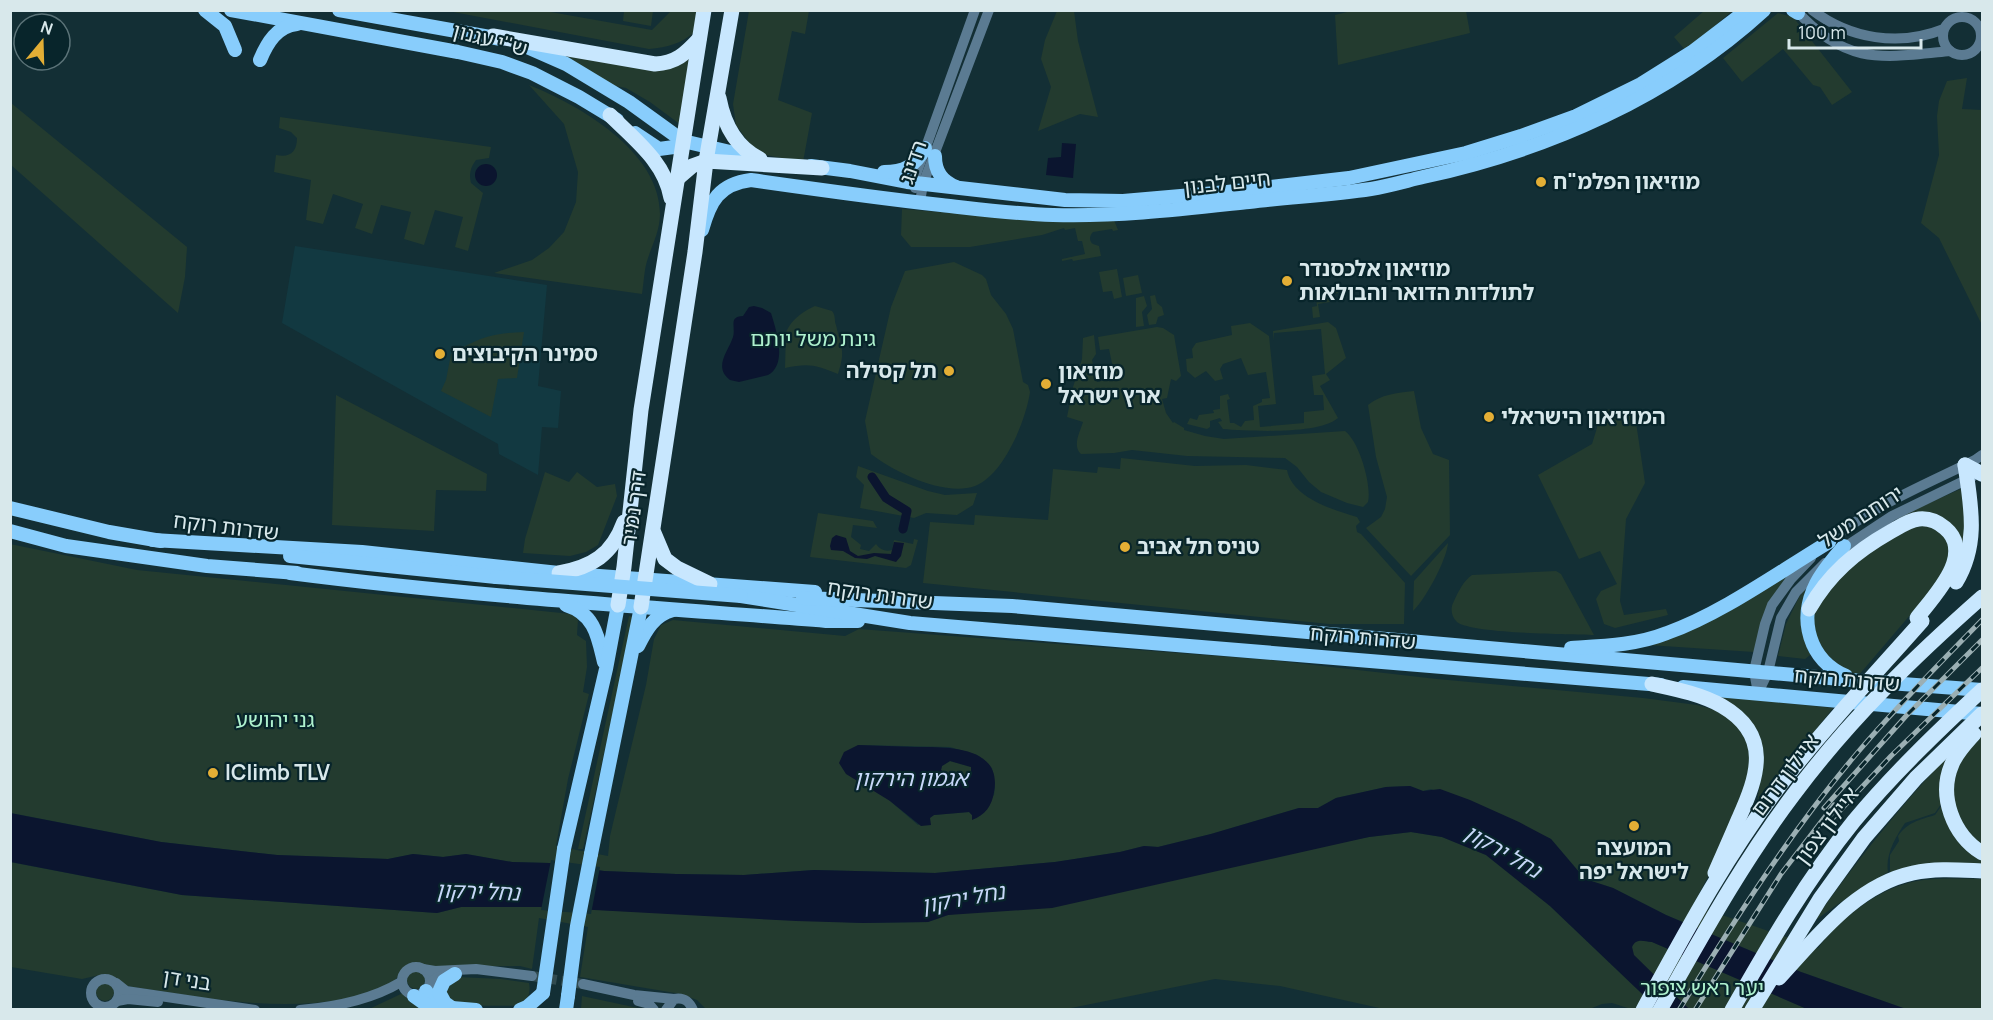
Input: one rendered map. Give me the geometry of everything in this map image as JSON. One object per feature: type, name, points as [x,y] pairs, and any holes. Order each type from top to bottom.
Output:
[{"type":"highway","name":"דרך נמיר","points":[[618,605],[641,411],[704,10]]},
{"type":"highway","name":"דרך נמיר","points":[[641,607],[695,252],[714,108],[732,10]]},
{"type":"highway","points":[[493,36],[655,64],[677,60],[687,53],[699,39]]},
{"type":"highway","points":[[718,87],[721,109],[732,134],[746,152],[760,159]]},
{"type":"highway","points":[[714,108],[707,120],[683,141],[707,154],[822,168]]},
{"type":"highway","points":[[610,115],[645,150],[664,174],[672,210]]},
{"type":"highway","points":[[678,178],[707,154]]},
{"type":"highway","points":[[1919,620],[1950,592],[1960,576],[1966,558],[1973,518],[1975,472]]},
{"type":"highway","points":[[559,573],[580,569],[607,552],[619,535],[630,505]]},
{"type":"highway","points":[[1705,895],[1785,778],[1919,620],[1946,582],[1954,565],[1955,555],[1950,533],[1936,522],[1927,519],[1901,525],[1854,555],[1826,582],[1809,609]]},
{"type":"highway","points":[[652,528],[665,559],[676,568],[711,584]]},
{"type":"highway","name":"איילון דרום","points":[[1660,1010],[1738,876],[1807,777],[1886,686],[1983,597]]},
{"type":"highway","points":[[1642,1010],[1705,895],[1755,780],[1757,759],[1752,736],[1729,711],[1714,703],[1652,684]]},
{"type":"highway","name":"איילון צפון","points":[[1732,1010],[1791,910],[1854,821],[1905,765],[1983,690]]},
{"type":"highway","points":[[1754,1007],[1820,899],[1864,838],[1916,778],[1983,714]]},
{"type":"highway","points":[[1983,725],[1958,752],[1948,776],[1946,789],[1951,815],[1962,836],[1983,853]]},
{"type":"highway","points":[[1754,1007],[1838,915],[1853,902],[1890,881],[1911,873],[1983,871]]},
{"type":"main road","points":[[205,10],[225,26],[235,50]]},
{"type":"main road","name":"ש''י עגנון","points":[[237,11],[266,14],[302,24],[502,62],[532,73],[610,115],[659,149],[674,147],[683,141],[629,102],[566,64],[527,47],[493,36],[339,10]]},
{"type":"main road","name":"חיים לבנון","points":[[707,154],[850,171],[918,184],[1065,200],[1123,201],[1349,178],[1466,153],[1576,116],[1641,84],[1692,52],[1747,10]]},
{"type":"main road","name":"חיים לבנון","points":[[695,252],[711,204],[727,186],[751,180],[1030,214],[1124,215],[1372,189],[1466,168],[1524,150],[1579,128],[1644,96],[1700,62],[1743,30],[1764,10]]},
{"type":"main road","points":[[260,60],[268,43],[275,35],[292,25],[302,24]]},
{"type":"main road","points":[[850,171],[897,172],[915,164],[930,152],[939,175],[948,184],[961,189]]},
{"type":"main road","name":"שדרות רוקח","points":[[10,508],[109,532],[153,540],[440,573],[741,596],[1012,606],[1983,690]]},
{"type":"main road","name":"שדרות רוקח","points":[[10,531],[73,547],[207,566],[290,573],[440,573]]},
{"type":"main road","points":[[153,540],[362,552],[559,573],[1012,606]]},
{"type":"main road","points":[[1522,651],[1603,646],[1634,642],[1669,633],[1719,608],[1828,542]]},
{"type":"main road","points":[[1845,546],[1818,579],[1812,593],[1809,633],[1821,659],[1839,673],[1863,681]]},
{"type":"main road","points":[[290,573],[553,601],[826,621],[910,622]]},
{"type":"main road","name":"שדרות רוקח","points":[[741,596],[910,622],[1983,714]]},
{"type":"main road","points":[[553,601],[572,607],[587,616],[597,632],[606,669]]},
{"type":"main road","name":"דרך נמיר","points":[[542,1010],[564,849],[606,669],[618,605]]},
{"type":"main road","name":"דרך נמיר","points":[[567,1006],[577,926],[641,607]]},
{"type":"main road","points":[[629,671],[635,651],[650,625],[660,615],[677,609]]},
{"type":"main road","points":[[452,1008],[445,1003],[438,992],[444,981],[455,974]]},
{"type":"main road","points":[[415,988],[428,1006],[476,1010]]},
{"type":"main road","points":[[520,1010],[543,993]]},
{"type":"street","name":"רדינג","points":[[940,128],[975,10]]},
{"type":"street","name":"רדינג","points":[[920,202],[918,184],[989,10]]},
{"type":"street","points":[[1800,11],[1847,32],[1879,39],[1931,34],[1944,30]]},
{"type":"street","points":[[1800,11],[1823,36],[1839,47],[1882,56],[1950,51],[1962,55],[1978,50],[1981,32],[1974,22],[1963,17],[1951,20],[1944,30],[1944,41],[1950,51]]},
{"type":"street","name":"ירוחם משל","points":[[1761,671],[1788,604],[1804,583],[1845,546],[1892,516],[1975,472],[1983,454]]},
{"type":"street","name":"ירוחם משל","points":[[1758,693],[1765,624],[1772,605],[1791,579],[1828,542],[1886,505],[1975,472]]},
{"type":"street","points":[[352,1010],[415,988],[438,977],[455,974],[532,979],[476,969],[435,971],[414,967],[406,970],[415,988]]},
{"type":"street","points":[[300,1010],[328,1007],[415,988],[429,975],[423,969]]},
{"type":"street","points":[[108,979],[116,984],[119,992],[111,1006],[93,1005],[90,991],[95,982],[108,979]]},
{"type":"street","name":"בני דן","points":[[116,984],[126,991],[255,1010]]},
{"type":"street","points":[[654,1010],[649,1004],[582,987],[686,1000],[693,1010]]},
{"type":"street","name":"בני דן","points":[[111,1006],[128,999],[217,1010]]},
{"type":"street","points":[[666,1010],[674,999]]},
{"type":"shaded area","name":"סמינר הקיבוצים","points":[[295,246],[547,285],[538,386],[561,391],[558,428],[542,427],[538,475],[499,454],[498,444],[282,323]]},
{"type":"green space","points":[[1355,10],[1466,11],[1470,33],[1338,65],[1335,15]]},
{"type":"green space","points":[[448,11],[545,11],[652,30],[671,11],[699,11],[695,32],[673,44],[649,49]]},
{"type":"green space","points":[[624,11],[653,11],[651,26],[623,21]]},
{"type":"green space","points":[[749,11],[809,11],[805,34],[792,31],[778,100],[812,113],[803,162],[766,155],[753,148],[736,125],[733,104]]},
{"type":"green space","points":[[1057,11],[1074,11],[1078,41],[1098,117],[1080,114],[1038,131],[1051,87],[1041,59],[1045,40]]},
{"type":"green space","points":[[1704,11],[1732,11],[1686,51],[1674,37]]},
{"type":"green space","points":[[1778,13],[1793,17],[1852,92],[1832,105],[1820,87],[1813,85],[1783,49],[1742,82],[1723,58]]},
{"type":"green space","points":[[542,47],[615,63],[695,52],[681,125],[626,88],[610,85]]},
{"type":"green space","points":[[1967,78],[1962,109],[1982,110],[1982,325],[1939,238],[1921,223],[1939,155],[1937,116],[1939,101],[1947,81]]},
{"type":"green space","points":[[529,85],[571,105],[613,133],[632,151],[647,170],[656,191],[660,220],[648,258],[642,294],[494,273],[532,260],[549,248],[564,232],[576,202],[578,172],[564,124]]},
{"type":"green space","points":[[11,103],[187,247],[185,277],[178,313],[11,165]]},
{"type":"green space","points":[[280,117],[491,147],[489,158],[476,160],[470,171],[471,183],[483,193],[468,251],[455,247],[463,217],[435,210],[424,245],[404,239],[411,212],[381,205],[372,234],[355,228],[363,204],[333,194],[323,224],[306,220],[311,180],[274,172],[276,155],[289,155],[297,143],[297,138],[291,132],[279,128]]},
{"type":"green space","points":[[902,209],[1038,220],[1114,220],[1118,230],[1093,232],[1090,240],[1099,246],[1101,256],[1073,261],[1072,259],[1062,261],[1062,259],[1085,254],[1082,241],[1078,241],[1075,228],[1065,230],[1064,228],[1042,235],[970,247],[911,247],[901,235]]},
{"type":"green space","name":"תל קסילה","points":[[954,262],[986,279],[991,295],[1006,314],[1013,329],[1023,382],[1028,385],[1030,392],[1024,417],[1004,459],[986,480],[963,489],[920,481],[881,461],[871,454],[865,421],[891,307],[905,271]]},
{"type":"green space","points":[[1117,269],[1122,297],[1114,299],[1112,291],[1103,292],[1099,272]]},
{"type":"green space","points":[[1138,275],[1142,293],[1126,296],[1123,278]]},
{"type":"green space","points":[[1338,288],[1338,293],[1329,295],[1330,302],[1318,304],[1320,317],[1313,318],[1312,307],[1317,306],[1315,292]]},
{"type":"green space","points":[[1155,295],[1164,315],[1158,317],[1156,324],[1149,325],[1147,315],[1152,309],[1150,296]]},
{"type":"green space","points":[[1144,296],[1147,306],[1142,312],[1144,326],[1136,327],[1136,298]]},
{"type":"green space","name":"גינת משל יותם","points":[[815,306],[832,311],[834,315],[842,349],[838,374],[812,366],[785,368],[786,332],[798,316]]},
{"type":"green space","points":[[1328,322],[1336,328],[1346,358],[1326,374],[1330,380],[1320,386],[1338,418],[1315,427],[1283,431],[1223,429],[1218,422],[1222,421],[1220,418],[1210,421],[1210,427],[1207,429],[1187,424],[1190,418],[1197,420],[1199,415],[1214,413],[1213,410],[1220,409],[1220,396],[1228,394],[1230,423],[1241,427],[1245,421],[1254,420],[1253,406],[1262,402],[1262,399],[1270,398],[1266,372],[1248,375],[1241,358],[1223,364],[1220,369],[1223,379],[1215,381],[1206,371],[1195,378],[1187,371],[1186,359],[1193,358],[1192,349],[1196,343],[1232,335],[1231,326],[1250,323],[1269,336],[1276,404],[1258,406],[1260,427],[1304,423],[1304,412],[1324,410],[1323,395],[1314,395],[1312,376],[1325,374],[1321,329],[1274,333],[1274,341],[1273,331]]},
{"type":"green space","points":[[1157,327],[1174,335],[1181,376],[1176,381],[1171,379],[1167,398],[1162,399],[1166,413],[1173,423],[1184,430],[1224,439],[1345,431],[1355,444],[1363,464],[1368,485],[1368,502],[1363,507],[1321,492],[1285,458],[1187,456],[1132,450],[1081,454],[1077,443],[1083,422],[1067,417],[1082,359],[1083,338],[1094,335],[1096,354],[1092,360],[1097,382],[1115,378],[1109,349],[1100,350],[1098,337]]},
{"type":"green space","points":[[524,332],[517,378],[498,379],[491,417],[441,391],[446,380],[451,354],[486,337]]},
{"type":"green space","points":[[1414,391],[1421,428],[1433,454],[1449,460],[1450,535],[1411,576],[1366,528],[1381,517],[1387,497],[1376,457],[1368,405],[1384,396]]},
{"type":"green space","points":[[336,395],[487,474],[486,491],[436,490],[434,531],[332,525]]},
{"type":"green space","points":[[1634,409],[1645,483],[1626,519],[1620,601],[1624,615],[1666,609],[1668,615],[1615,628],[1604,624],[1596,599],[1601,591],[1617,584],[1600,551],[1579,559],[1538,475],[1592,444],[1597,428],[1596,410]]},
{"type":"green space","name":"טניס תל אביב","points":[[1121,458],[1195,466],[1246,465],[1287,470],[1290,480],[1305,495],[1326,506],[1357,517],[1360,522],[1356,526],[1357,532],[1405,583],[1404,624],[1329,624],[923,583],[930,522],[974,525],[975,515],[1048,520],[1053,469],[1097,473],[1098,467],[1120,469]]},
{"type":"green space","points":[[858,466],[945,495],[977,493],[973,505],[957,515],[926,513],[914,518],[860,508],[864,485],[856,477]]},
{"type":"green space","points":[[545,472],[569,482],[577,472],[597,487],[615,484],[617,496],[598,545],[586,552],[570,556],[523,553]]},
{"type":"green space","points":[[1963,488],[1967,513],[1964,552],[1957,533],[1895,518]]},
{"type":"green space","points":[[818,513],[873,521],[877,528],[853,525],[851,537],[861,545],[860,549],[869,551],[876,544],[885,551],[890,551],[894,540],[913,544],[914,539],[918,540],[911,565],[906,568],[810,557]]},
{"type":"green space","points":[[1926,525],[1939,531],[1947,541],[1949,549],[1947,568],[1934,587],[1858,676],[1843,669],[1825,653],[1815,634],[1813,614],[1840,573],[1901,530]]},
{"type":"green space","points":[[1448,543],[1435,579],[1413,611],[1414,581]]},
{"type":"green space","name":"גני יהושע","points":[[10,544],[137,570],[571,614],[578,619],[577,635],[586,641],[587,667],[583,692],[589,694],[568,779],[556,846],[608,856],[610,836],[646,685],[654,639],[661,625],[673,620],[845,636],[859,629],[1270,660],[1437,679],[1643,698],[1697,705],[1715,710],[1738,727],[1745,739],[1749,749],[1750,772],[1712,869],[1693,905],[1818,948],[1848,916],[1872,899],[1899,886],[1929,879],[1982,879],[1982,1009],[1906,1009],[1801,972],[1666,915],[1613,888],[1585,879],[1551,839],[1431,789],[1423,791],[1410,786],[1386,787],[1336,798],[1318,808],[1299,808],[1158,847],[1144,846],[1055,862],[935,873],[814,870],[744,875],[676,874],[604,871],[549,863],[512,862],[466,854],[443,857],[413,854],[388,859],[277,855],[161,842],[11,813]],"holes":[[[858,745],[950,747],[977,755],[992,768],[994,795],[972,819],[969,812],[934,815],[918,825],[890,801]]]},
{"type":"green space","points":[[1794,566],[1754,652],[1648,645]]},
{"type":"green space","points":[[1556,571],[1561,574],[1594,635],[1522,633],[1481,629],[1466,626],[1457,622],[1453,617],[1452,606],[1466,580],[1472,575]]},
{"type":"green space","points":[[1803,589],[1808,592],[1814,652],[1805,659],[1778,656],[1786,624]]},
{"type":"green space","points":[[629,616],[634,617],[583,849],[578,849]]},
{"type":"green space","points":[[1701,694],[1833,708],[1757,803],[1762,770],[1760,741]]},
{"type":"green space","points":[[1982,736],[1982,846],[1975,841],[1958,816],[1952,789],[1960,759]]},
{"type":"green space","points":[[1952,751],[1941,804],[1935,813],[1905,823],[1890,852],[1888,872],[1813,922],[1880,834]]},
{"type":"green space","points":[[950,761],[971,767],[971,776],[955,778],[941,770],[942,766]]},
{"type":"green space","points":[[1942,805],[1982,858],[1982,866],[1890,873],[1890,855],[1899,841],[1898,836],[1910,825],[1935,815]]},
{"type":"green space","points":[[1411,832],[1442,837],[1486,855],[1550,906],[1658,1009],[1631,1009],[1612,1003],[1587,1010],[1384,1009],[1280,986],[1215,979],[1066,1009],[706,1009],[697,1000],[681,994],[580,977],[588,927],[539,918],[532,969],[520,966],[430,967],[411,963],[393,982],[384,987],[355,997],[322,1002],[266,1004],[211,999],[127,986],[110,975],[104,974],[82,979],[11,967],[10,862],[182,895],[437,913],[461,907],[540,907],[863,923],[928,922],[948,915],[1369,837]]},
{"type":"green space","name":"יער ראש ציפור","points":[[1639,940],[1652,942],[1807,1009],[1689,1009],[1633,955],[1634,942]]},
{"type":"green space","points":[[416,971],[422,974],[425,980],[422,986],[416,989],[410,986],[407,980],[410,974]]},
{"type":"green space","points":[[458,977],[529,983],[529,993],[525,1002],[520,1006],[459,1003],[443,996],[447,984]]},
{"type":"green space","points":[[105,983],[111,986],[114,992],[111,998],[105,1001],[99,998],[96,992],[99,986]]},
{"type":"green space","points":[[403,993],[422,1009],[367,1010]]},
{"type":"green space","points":[[582,996],[638,1008],[645,1009],[581,1009]]},
{"type":"water","points":[[1062,143],[1076,144],[1073,178],[1046,175],[1048,158],[1061,157]]},
{"type":"water","points":[[486,164],[494,167],[497,175],[494,183],[486,186],[478,183],[475,175],[478,167]]},
{"type":"water","points":[[754,306],[771,313],[779,346],[778,363],[768,375],[739,382],[730,380],[725,375],[722,365],[734,334],[734,320],[743,316],[749,307]]},
{"type":"water","points":[[836,535],[846,538],[850,551],[858,556],[874,553],[891,554],[894,542],[904,543],[901,556],[896,562],[875,556],[867,559],[855,558],[843,551],[831,550],[832,538]]},
{"type":"water","name":"אגמון הירקון","points":[[858,745],[941,747],[969,752],[981,757],[990,765],[994,777],[994,792],[990,806],[984,813],[972,820],[969,812],[934,815],[930,818],[931,825],[921,826],[890,801],[846,774],[839,763],[844,752]],"holes":[[[950,761],[971,767],[971,776],[964,778],[948,775],[941,770],[942,766]]]},
{"type":"water","name":"נחל ירקון","points":[[1410,786],[1423,791],[1440,789],[1470,800],[1551,839],[1585,879],[1613,888],[1666,915],[1801,972],[1906,1009],[1807,1009],[1652,942],[1638,941],[1632,947],[1634,955],[1689,1009],[1658,1009],[1550,906],[1486,855],[1442,837],[1411,832],[1369,837],[1052,908],[948,915],[928,922],[796,921],[540,907],[461,907],[437,913],[182,895],[11,862],[10,813],[161,842],[277,855],[388,859],[413,854],[443,857],[466,854],[512,862],[549,863],[604,871],[676,874],[744,875],[814,870],[935,873],[1055,862],[1144,846],[1158,847],[1299,808],[1318,808],[1336,798],[1386,787]]},
{"type":"pier","points":[[551,860],[600,867],[591,914],[541,910]]},
{"type":"waterway","points":[[872,477],[886,498],[907,511],[903,529]]},
{"type":"tunnel","points":[[532,976],[583,984]]},
{"type":"railway","points":[[1679,1010],[1786,845],[1833,782],[1888,718],[1982,620]]},
{"type":"railway","points":[[1824,808],[1906,716],[1982,640]]},
{"type":"railway","points":[[1832,819],[1891,756],[1982,668]]},
{"type":"railway","points":[[1695,1010],[1781,874],[1834,805]]},
{"type":"place","name":"מוזיאון הפלמ\"ח","points":[[1541,182]]},
{"type":"place","name":"מוזיאון אלכסנדר לתולדות הדואר והבולאות","points":[[1287,281]]},
{"type":"place","name":"סמינר הקיבוצים","points":[[440,354]]},
{"type":"place","name":"תל קסילה","points":[[949,371]]},
{"type":"place","name":"מוזיאון ארץ ישראל","points":[[1046,384]]},
{"type":"place","name":"המוזיאון הישראלי","points":[[1489,417]]},
{"type":"place","name":"טניס תל אביב","points":[[1125,547]]},
{"type":"place","name":"IClimb TLV","points":[[213,773]]},
{"type":"place","name":"המועצה לישראל יפה","points":[[1634,826]]}]
